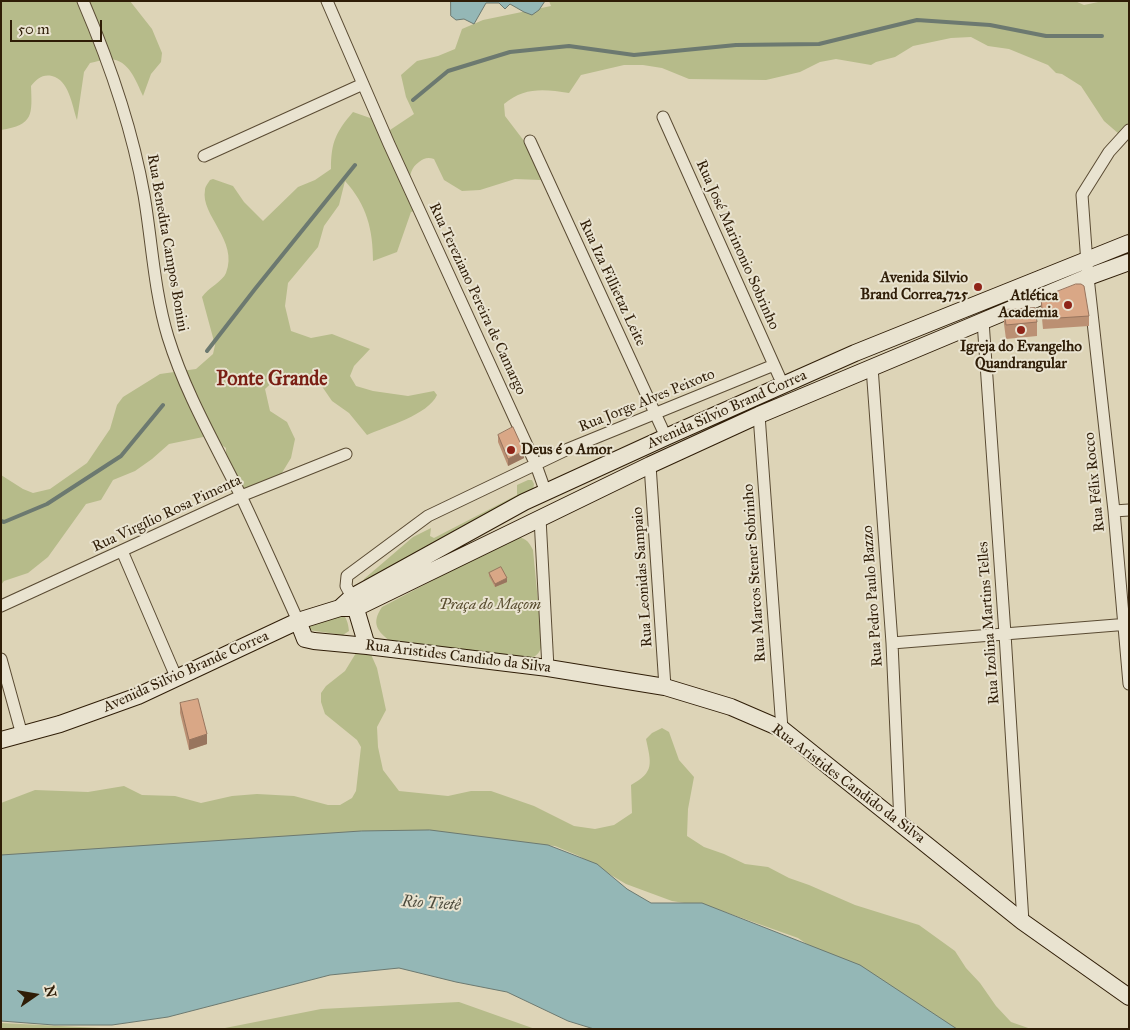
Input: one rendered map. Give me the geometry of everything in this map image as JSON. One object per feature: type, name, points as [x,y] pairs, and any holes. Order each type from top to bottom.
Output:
[{"type":"main road","name":"Avenida Silvio Brand Correa","points":[[350,604],[524,502],[855,353],[1129,243]]},
{"type":"main road","name":"Avenida Silvio Brand Correa","points":[[350,604],[540,518],[759,415],[1088,277],[1129,262]]},
{"type":"main road","name":"Avenida Silvio Brande Correa","points":[[1,740],[77,718],[138,696],[298,621],[350,604]]},
{"type":"main road","points":[[350,604],[367,646]]},
{"type":"main road","name":"Rua Aristides Candido da Silva","points":[[298,621],[306,639],[314,641],[548,668],[665,687],[731,708],[782,730],[1023,922],[1129,997]]},
{"type":"street","name":"Rua Benedita Campos Bonini","points":[[83,1],[106,54],[119,91],[134,147],[144,196],[155,276],[167,335],[182,379],[241,496],[298,621]]},
{"type":"street","name":"Rua Tereziano Pereira de Camargo","points":[[327,1],[378,118],[536,465],[546,493]]},
{"type":"street","points":[[204,156],[363,84]]},
{"type":"street","name":"Rua José Marinonio Sobrinho","points":[[663,117],[783,385]]},
{"type":"street","name":"Rua Félix Rocco","points":[[1129,130],[1109,152],[1082,195],[1088,277],[1127,625],[1129,684]]},
{"type":"street","name":"Rua Iza Fillietaz Leite","points":[[530,141],[666,437]]},
{"type":"street","name":"Rua Izolina Martins Telles","points":[[983,321],[1023,922]]},
{"type":"street","name":"Rua Jorge Alves Peixoto","points":[[350,604],[345,583],[347,576],[428,516],[568,450],[774,365]]},
{"type":"street","name":"Rua Pedro Paulo Bazzo","points":[[872,367],[892,643],[900,823]]},
{"type":"street","name":"Rua Marcos Stener Sobrinho","points":[[759,415],[782,730]]},
{"type":"street","name":"Rua Virgílio Rosa Pimenta","points":[[1,606],[241,496],[346,454]]},
{"type":"street","name":"Rua Leonidas Sampaio","points":[[650,465],[665,687]]},
{"type":"street","points":[[1114,511],[1129,510]]},
{"type":"street","points":[[540,518],[548,668]]},
{"type":"street","points":[[122,552],[177,679]]},
{"type":"street","points":[[892,643],[1127,625]]},
{"type":"street","points":[[1,659],[22,735]]},
{"type":"green space","points":[[1,1],[130,1],[152,29],[162,53],[161,62],[151,74],[143,96],[131,72],[122,63],[110,59],[90,63],[84,72],[77,120],[69,94],[62,82],[52,76],[43,76],[31,86],[31,111],[29,117],[20,125],[1,130]]},
{"type":"green space","points":[[549,1],[1075,1],[1084,5],[1103,1],[1129,1],[1129,134],[1119,134],[1104,121],[1081,86],[1062,74],[1056,73],[1048,65],[1009,49],[988,46],[971,37],[951,38],[913,46],[895,57],[871,65],[836,59],[820,62],[800,72],[766,80],[689,79],[662,68],[624,65],[581,75],[569,93],[543,90],[519,95],[504,104],[505,116],[537,158],[543,173],[541,180],[515,179],[480,190],[462,191],[444,180],[434,159],[428,158],[423,160],[411,172],[410,185],[415,211],[411,212],[397,252],[373,261],[372,239],[364,209],[353,190],[345,181],[339,205],[324,226],[318,247],[288,283],[285,306],[291,331],[311,338],[332,334],[370,349],[354,366],[350,376],[356,386],[373,391],[408,396],[434,391],[437,395],[432,402],[416,414],[367,435],[349,413],[332,401],[321,385],[281,374],[265,389],[270,411],[287,422],[295,439],[291,458],[280,476],[233,498],[226,468],[226,448],[208,436],[169,444],[135,471],[113,480],[101,500],[86,504],[48,557],[28,573],[4,581],[1,585],[1,475],[33,493],[50,489],[87,463],[110,429],[117,405],[123,397],[160,374],[196,369],[213,354],[215,345],[202,297],[224,276],[229,261],[224,239],[208,209],[205,199],[205,189],[210,180],[213,179],[233,186],[244,202],[263,221],[298,187],[315,180],[331,169],[333,144],[342,126],[353,112],[373,119],[390,130],[414,114],[406,97],[401,75],[417,61],[438,56],[455,49],[462,29],[483,20],[551,6]]},
{"type":"green space","points":[[532,480],[534,484],[533,490],[479,517],[363,582],[364,579],[413,537],[431,528],[430,536],[434,538],[517,495],[517,485]]},
{"type":"green space","name":"Praça do Maçom","points":[[518,537],[527,541],[533,550],[542,644],[538,654],[534,657],[529,659],[390,641],[379,630],[376,622],[382,607]]},
{"type":"green space","points":[[340,612],[347,620],[349,631],[343,635],[309,630],[309,626]]},
{"type":"green space","points":[[366,643],[377,668],[386,710],[377,727],[378,747],[383,770],[399,791],[448,796],[471,791],[491,791],[534,806],[574,826],[595,829],[614,825],[632,813],[631,785],[648,771],[650,761],[646,739],[652,733],[662,728],[669,732],[679,760],[694,777],[688,809],[687,836],[704,847],[745,864],[768,867],[789,878],[855,905],[919,925],[955,951],[966,968],[1011,1022],[1031,1029],[943,1029],[858,979],[798,938],[714,908],[672,901],[626,884],[579,856],[555,846],[464,837],[1,858],[1,803],[35,790],[88,792],[124,786],[142,795],[175,796],[201,803],[232,796],[257,794],[294,796],[328,805],[340,805],[352,798],[356,791],[361,747],[357,740],[325,714],[321,702],[321,693],[326,686],[345,671],[359,648]]},
{"type":"green space","points":[[459,1002],[535,1029],[220,1029],[321,1009]]},
{"type":"green space","points":[[1,1023],[120,1029],[1,1029]]},
{"type":"water","points":[[451,1],[545,1],[539,10],[532,15],[510,4],[505,9],[499,3],[486,3],[474,24],[464,19],[456,20],[451,16]]},
{"type":"water","name":"Rio Tietê","points":[[430,830],[548,845],[597,864],[627,889],[651,903],[702,903],[860,965],[957,1029],[594,1029],[568,1021],[507,992],[399,968],[330,975],[168,1017],[112,1025],[54,1025],[1,1021],[1,855],[361,831]]},
{"type":"building","points":[[1076,284],[1084,286],[1089,316],[1043,319],[1041,298]]},
{"type":"building","points":[[1035,308],[1037,322],[1006,325],[1004,310]]},
{"type":"building","name":"Deus é o Amor","points":[[513,427],[524,451],[508,459],[498,435]]},
{"type":"building","points":[[501,567],[507,578],[495,584],[489,573]]},
{"type":"building","points":[[198,699],[207,734],[189,740],[180,703]]},
{"type":"waterway","points":[[413,100],[448,71],[510,52],[569,46],[634,55],[736,45],[819,44],[917,20],[990,25],[1046,36],[1102,36]]},
{"type":"waterway","points":[[207,351],[355,165]]},
{"type":"waterway","points":[[1,521],[4,522],[47,504],[121,456],[163,405]]},
{"type":"place","name":"Avenida Silvio Brand Correa,725","points":[[978,287]]},
{"type":"place","name":"Atlética Academia","points":[[1068,305]]},
{"type":"place","name":"Igreja do Evangelho Quandrangular","points":[[1021,330]]},
{"type":"place","name":"Deus é o Amor","points":[[511,450]]},
{"type":"district","name":"Ponte Grande","points":[[272,380]]}]
